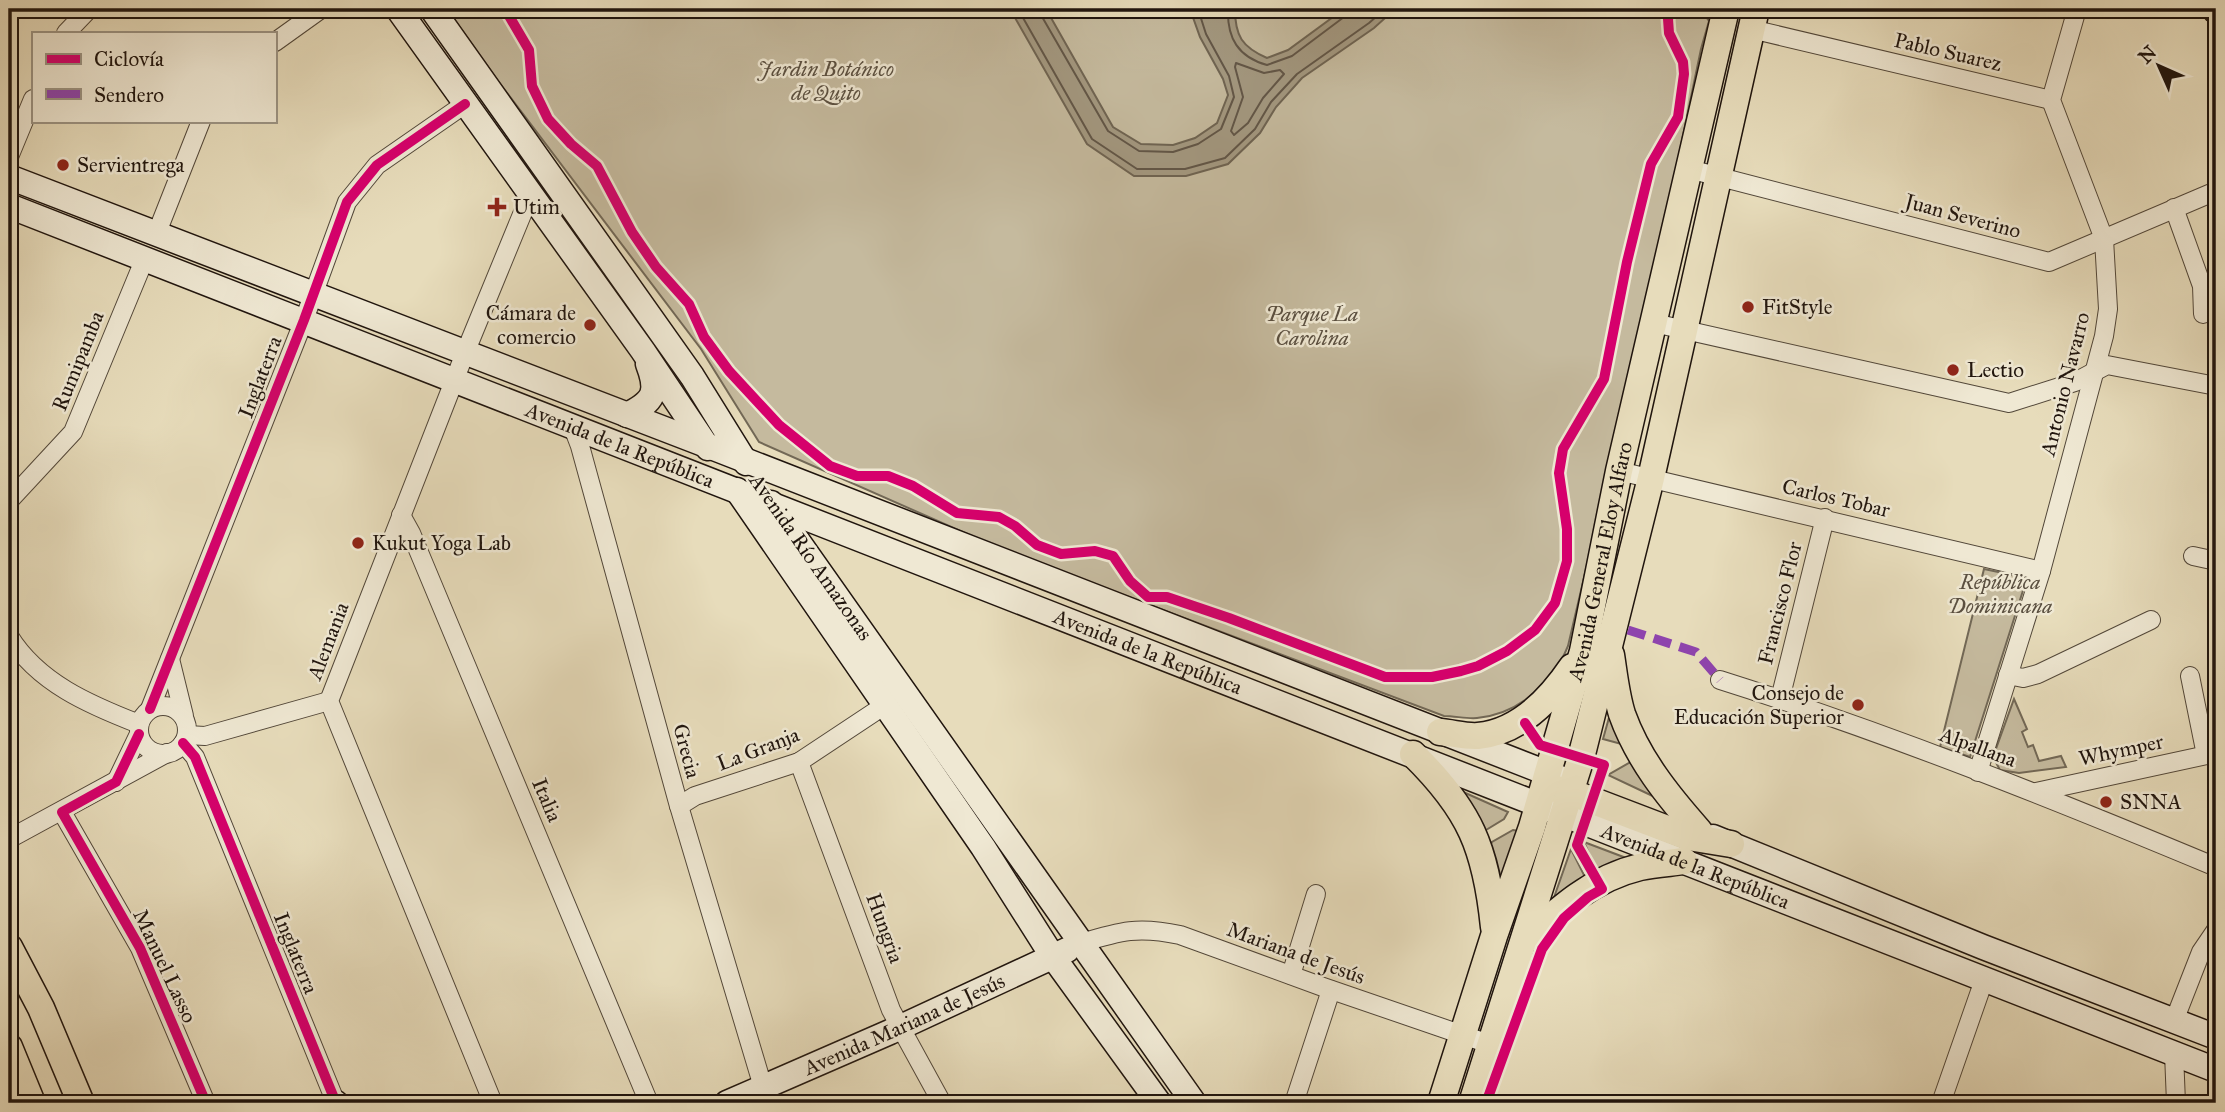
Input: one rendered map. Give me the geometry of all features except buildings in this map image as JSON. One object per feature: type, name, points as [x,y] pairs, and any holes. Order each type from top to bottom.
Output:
[{"type":"main road","name":"Avenida Río Amazonas","points":[[398,9],[643,351],[984,847],[1053,956],[1159,1103]]},
{"type":"main road","name":"Avenida Río Amazonas","points":[[432,9],[692,376],[772,504],[1194,1103]]},
{"type":"main road","name":"Avenida General Eloy Alfaro","points":[[1441,1103],[1539,803],[1583,651],[1619,471],[1689,169],[1719,15]]},
{"type":"main road","name":"Avenida General Eloy Alfaro","points":[[1472,1103],[1569,796],[1651,478],[1754,19]]},
{"type":"main road","name":"Avenida de la República","points":[[13,192],[88,209],[706,445],[1548,773],[1569,796],[1684,861],[2216,1070]]},
{"type":"main road","name":"Avenida de la República","points":[[13,192],[82,233],[1539,803]]},
{"type":"main road","points":[[627,415],[649,401],[654,390],[653,378],[643,351]]},
{"type":"main road","points":[[828,583],[824,565],[827,551],[839,538],[853,536]]},
{"type":"main road","points":[[1608,643],[1621,711],[1629,730],[1660,785],[1699,831]]},
{"type":"main road","points":[[1440,732],[1481,735],[1507,727],[1541,706],[1562,682],[1583,651]]},
{"type":"main road","points":[[1413,754],[1460,808],[1475,835],[1489,885],[1494,936]]},
{"type":"main road","points":[[1539,803],[1553,790],[1688,837],[1731,844]]},
{"type":"main road","name":"Avenida de la República","points":[[1569,796],[1699,831],[1983,947],[2216,1037]]},
{"type":"main road","points":[[1523,942],[1557,911],[1598,883],[1642,866],[1684,861]]},
{"type":"main road","name":"Avenida Mariana de Jesús","points":[[727,1103],[1081,943]]},
{"type":"main road","points":[[9,947],[41,1008],[81,1103]]},
{"type":"main road","points":[[9,1048],[32,1103]]},
{"type":"street","points":[[67,32],[89,9]]},
{"type":"street","points":[[276,41],[321,9]]},
{"type":"street","points":[[2051,100],[2077,9]]},
{"type":"street","name":"Pablo Suarez","points":[[1754,19],[2051,100]]},
{"type":"street","name":"Antonio Navarro","points":[[1978,772],[2041,571],[2104,336],[2108,309],[2104,239],[2051,100]]},
{"type":"street","points":[[9,157],[32,101]]},
{"type":"street","name":"Inglaterra","points":[[150,709],[304,320],[347,202],[377,165],[465,104]]},
{"type":"street","points":[[156,235],[201,122]]},
{"type":"street","name":"Juan Severino","points":[[1689,169],[2049,262],[2216,191]]},
{"type":"street","name":"Alemania","points":[[492,1103],[329,701],[530,195]]},
{"type":"street","points":[[2175,208],[2203,286],[2203,314]]},
{"type":"street","name":"Rumipamba","points":[[9,501],[74,432],[145,258]]},
{"type":"street","points":[[1654,323],[2009,403],[2075,382],[2106,365],[2216,386]]},
{"type":"street","name":"Grecia","points":[[572,425],[679,806],[763,1087]]},
{"type":"street","name":"Carlos Tobar","points":[[1619,471],[2041,571]]},
{"type":"street","name":"Italia","points":[[401,515],[411,533],[649,1103]]},
{"type":"street","name":"Francisco Flor","points":[[1780,699],[1825,518]]},
{"type":"street","points":[[2193,556],[2216,561]]},
{"type":"street","points":[[2008,675],[2023,678],[2038,674],[2151,620]]},
{"type":"street","points":[[9,636],[15,646],[60,689],[139,729],[143,743],[149,750],[167,753]]},
{"type":"street","points":[[9,839],[176,750],[185,739],[187,725],[170,659]]},
{"type":"street","points":[[2190,676],[2211,754]]},
{"type":"street","name":"Alpallana","points":[[1720,680],[1780,699],[2036,792],[2216,867]]},
{"type":"street","points":[[185,739],[205,736],[329,701]]},
{"type":"street","name":"La Granja","points":[[679,806],[695,796],[799,762],[885,705]]},
{"type":"street","points":[[116,782],[143,716],[150,709],[168,706],[177,709],[184,716]]},
{"type":"street","name":"Inglaterra","points":[[185,739],[195,757],[335,1103]]},
{"type":"street","name":"Whymper","points":[[2036,792],[2211,754]]},
{"type":"street","name":"Hungria","points":[[799,762],[891,1010],[942,1103]]},
{"type":"street","name":"Manuel Lasso","points":[[62,812],[140,948],[206,1103]]},
{"type":"street","points":[[1291,975],[1316,894]]},
{"type":"street","name":"Mariana de Jesús","points":[[1081,943],[1136,929],[1180,935],[1492,1045]]},
{"type":"street","points":[[2174,1021],[2201,953],[2216,930]]},
{"type":"street","points":[[1944,1102],[1984,980]]},
{"type":"street","points":[[1294,1103],[1331,990]]},
{"type":"street","points":[[2174,1053],[2176,1103]]},
{"type":"green space","name":"Parque La Carolina","points":[[447,9],[1700,9],[1709,21],[1647,309],[1568,646],[1562,660],[1533,694],[1507,710],[1477,718],[1444,716],[999,548],[759,442],[701,349],[498,81]]},
{"type":"green space","name":"República Dominicana","points":[[1984,569],[2027,578],[1970,757],[1940,747]]},
{"type":"green space","points":[[2014,699],[2027,729],[2022,732],[2028,747],[2033,745],[2039,761],[2061,756],[2066,767],[2019,773],[2000,770],[1993,757]]},
{"type":"green space","points":[[1610,714],[1625,745],[1603,739]]},
{"type":"green space","points":[[1634,760],[1659,799],[1608,775]]},
{"type":"green space","points":[[1452,787],[1508,812],[1504,819],[1486,830],[1479,828]]},
{"type":"green space","points":[[1513,830],[1519,831],[1497,898],[1489,848],[1492,842]]},
{"type":"green space","points":[[1584,842],[1634,861],[1597,872]]},
{"type":"green space","points":[[1571,849],[1585,877],[1551,906]]},
{"type":"water","points":[[1010,9],[1046,9],[1113,127],[1141,144],[1173,145],[1195,138],[1217,123],[1228,95],[1223,79],[1200,37],[1190,9],[1235,9],[1236,26],[1242,40],[1251,50],[1267,58],[1288,50],[1344,9],[1395,9],[1374,28],[1302,78],[1276,107],[1260,133],[1228,164],[1186,176],[1134,176],[1087,144]]},
{"type":"marked path","points":[[1628,630],[1696,652],[1720,680]]},
{"type":"cycle path","points":[[505,9],[529,50],[532,86],[548,119],[571,144],[597,166],[632,232],[656,267],[689,304],[704,337],[729,371],[779,425],[830,466],[857,476],[888,476],[913,486],[957,513],[999,517],[1015,526],[1037,545],[1061,554],[1095,551],[1113,556],[1130,581],[1148,597],[1167,597],[1385,677],[1432,677],[1478,666],[1507,651],[1535,630],[1555,603],[1567,561],[1567,529],[1559,473],[1563,449],[1604,379],[1627,262],[1651,164],[1678,117],[1684,74],[1683,62],[1669,33],[1668,19],[1671,9]]},
{"type":"cycle path","points":[[150,709],[304,320],[347,202],[377,165],[465,104]]},
{"type":"cycle path","points":[[1486,1103],[1542,949],[1564,918],[1588,897],[1602,889],[1577,845],[1604,765],[1540,745],[1525,723]]},
{"type":"cycle path","points":[[139,734],[116,782],[62,812],[140,948],[206,1103]]},
{"type":"cycle path","points":[[183,743],[195,757],[336,1103]]},
{"type":"place","name":"Servientrega","points":[[63,165]]},
{"type":"place","name":"Utim","points":[[497,207]]},
{"type":"place","name":"FitStyle","points":[[1748,307]]},
{"type":"place","name":"Cámara de comercio","points":[[590,325]]},
{"type":"place","name":"Lectio","points":[[1953,370]]},
{"type":"place","name":"Kukut Yoga Lab","points":[[358,543]]},
{"type":"place","name":"Consejo de Educación Superior","points":[[1858,705]]},
{"type":"place","name":"SNNA","points":[[2106,802]]},
{"type":"park label","name":"Jardin Botánico de Quito","points":[[826,81]]}]
